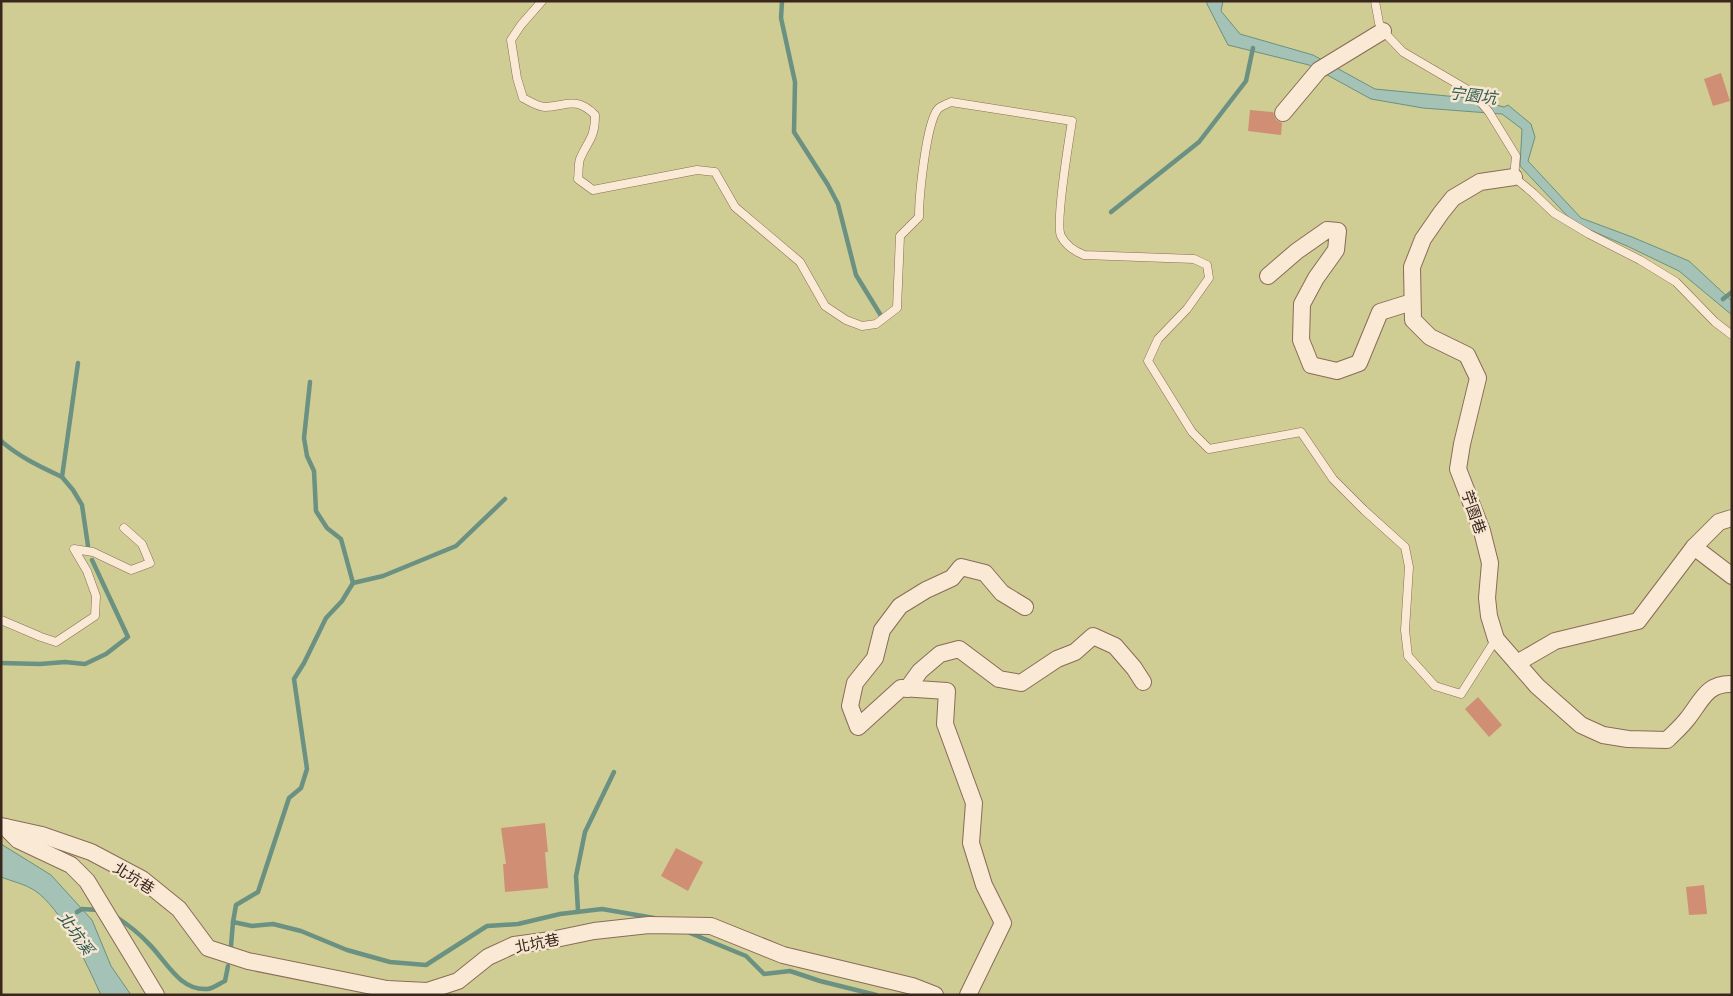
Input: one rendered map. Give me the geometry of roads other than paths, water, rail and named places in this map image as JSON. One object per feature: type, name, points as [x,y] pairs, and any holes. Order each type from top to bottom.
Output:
[{"type":"street","points":[[1283,113],[1319,70],[1383,31]]},
{"type":"street","name":"苧園巷","points":[[1514,177],[1480,182],[1453,198],[1423,239],[1412,267],[1413,320],[1430,337],[1467,355],[1478,378],[1458,469],[1482,530],[1490,563],[1487,598],[1489,616],[1496,639],[1537,686],[1581,725],[1603,735],[1628,739],[1666,740],[1687,720],[1706,692],[1721,684],[1732,684]]},
{"type":"street","points":[[1268,276],[1297,251],[1327,230],[1338,231],[1336,250],[1316,278],[1302,304],[1301,340],[1310,365],[1337,371],[1359,363],[1380,312],[1412,302]]},
{"type":"street","points":[[1517,663],[1555,641],[1638,621],[1694,547],[1719,522],[1732,518]]},
{"type":"street","points":[[1694,547],[1732,576]]},
{"type":"street","points":[[968,995],[1003,923],[984,885],[971,843],[974,803],[945,724],[947,691],[901,688],[858,727],[850,706],[855,682],[875,658],[882,630],[900,606],[926,590],[952,578],[961,567],[985,573],[1002,592],[1025,607]]},
{"type":"street","points":[[907,689],[920,671],[940,654],[959,649],[999,679],[1021,683],[1056,659],[1076,652],[1093,636],[1115,646],[1143,682]]},
{"type":"street","name":"北坑巷","points":[[3,826],[18,840],[71,865],[87,881],[156,995]]},
{"type":"street","name":"北坑巷","points":[[3,826],[42,834],[91,852],[142,879],[179,909],[208,948],[248,961],[387,989],[427,992],[458,981],[488,957],[514,945],[594,931],[649,925],[710,926],[783,955],[912,986],[934,995]]},
{"type":"lane","points":[[542,1],[521,25],[512,40],[517,78],[523,98],[543,107],[571,103],[587,107],[595,115],[595,129],[580,160],[578,179],[593,190],[697,170],[715,172],[735,208],[800,262],[825,306],[846,320],[862,326],[876,324],[897,308],[900,236],[919,217],[919,196],[931,122],[938,108],[952,102],[1072,121],[1060,220],[1060,235],[1073,251],[1093,255],[1194,259],[1207,264],[1209,278],[1187,309],[1158,339],[1148,361],[1192,432],[1209,449],[1301,432],[1333,480],[1405,547],[1409,567],[1405,630],[1408,656],[1435,686],[1461,694],[1496,639]]},
{"type":"lane","points":[[1375,1],[1379,23],[1383,31],[1403,52],[1473,93],[1489,112],[1516,156],[1514,177],[1554,213],[1676,282],[1715,322],[1732,335]]},
{"type":"lane","points":[[1,620],[56,642],[95,616],[96,596],[86,571],[74,549],[93,552],[131,570],[150,564],[142,544],[124,528]]},
{"type":"water","points":[[1207,1],[1223,1],[1221,11],[1240,34],[1313,55],[1375,89],[1468,98],[1504,107],[1508,105],[1531,124],[1535,137],[1528,161],[1581,218],[1689,261],[1732,301],[1732,315],[1679,271],[1574,223],[1520,166],[1522,129],[1502,114],[1423,108],[1371,99],[1309,65],[1228,45]]},
{"type":"water","name":"北坑溪","points":[[1,844],[51,875],[92,920],[111,966],[131,995],[101,995],[73,938],[64,923],[44,898],[22,884],[1,877]]},
{"type":"waterway","points":[[782,1],[781,18],[795,82],[794,132],[838,204],[856,275],[880,314]]},
{"type":"waterway","points":[[1111,212],[1199,142],[1246,81],[1253,48]]},
{"type":"waterway","points":[[1723,299],[1732,292]]},
{"type":"waterway","points":[[78,363],[62,477],[82,505],[88,546]]},
{"type":"waterway","points":[[233,922],[236,905],[258,892],[289,798],[301,788],[307,769],[294,679],[326,618],[342,601],[353,583],[341,539],[327,528],[316,511],[314,471],[307,456],[304,438],[310,382]]},
{"type":"waterway","points":[[1,441],[23,457],[62,477]]},
{"type":"waterway","points":[[353,583],[383,576],[456,546],[505,499]]},
{"type":"waterway","points":[[1,663],[40,664],[65,662],[85,664],[106,654],[128,637],[92,560]]},
{"type":"waterway","points":[[578,911],[576,876],[585,832],[614,772]]},
{"type":"waterway","name":"北坑溪","points":[[77,912],[82,909],[99,910]]},
{"type":"waterway","points":[[231,946],[233,922],[252,926],[273,924],[301,931],[347,950],[390,962],[426,965],[487,926],[518,924],[560,914],[602,909],[654,918]]},
{"type":"waterway","points":[[115,916],[140,935],[173,973],[188,985],[207,989],[214,987],[225,981],[228,966]]},
{"type":"waterway","points":[[690,933],[746,956],[764,974],[790,971],[820,981],[876,995]]},
{"type":"water label","name":"宁園坑","points":[[1473,95]]}]
